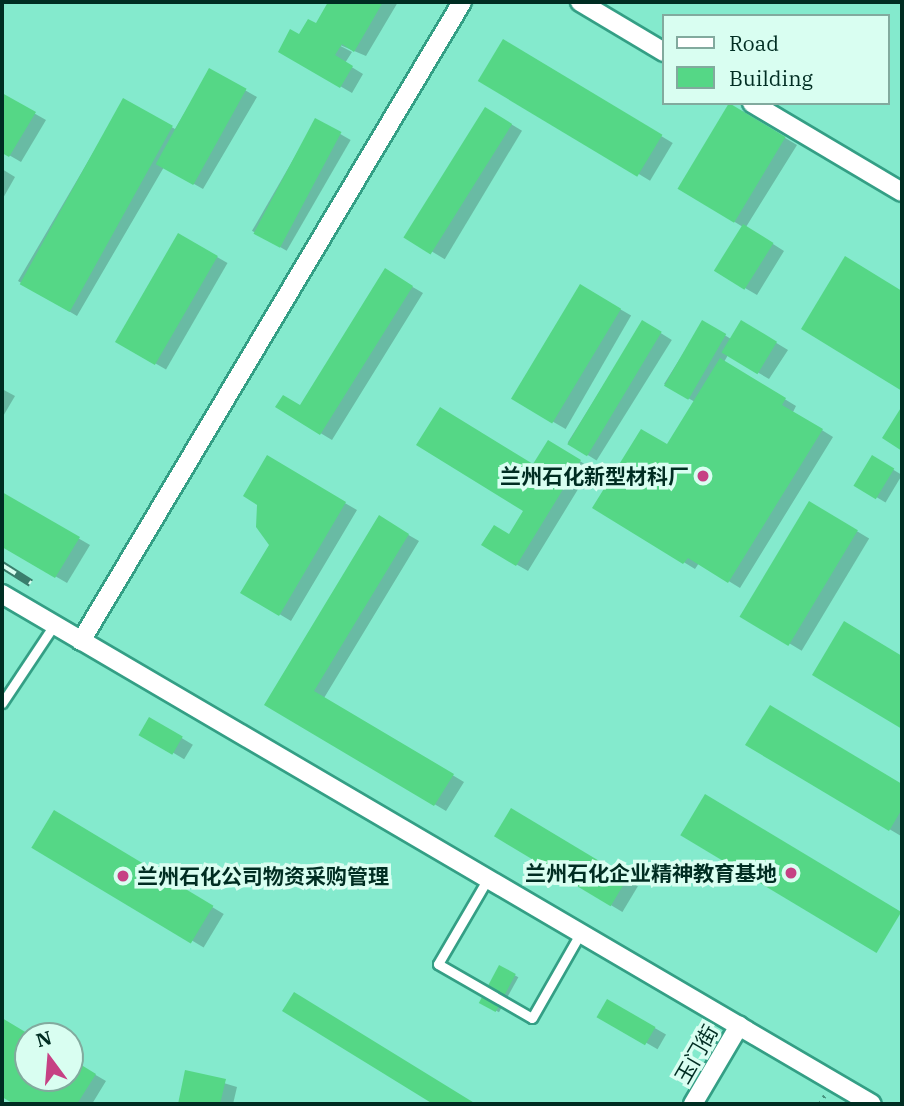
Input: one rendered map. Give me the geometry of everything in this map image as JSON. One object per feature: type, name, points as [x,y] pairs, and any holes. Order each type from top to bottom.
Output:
[{"type":"street","points":[[81,641],[462,2]]},
{"type":"street","points":[[580,2],[662,51]]},
{"type":"street","points":[[755,105],[902,192]]},
{"type":"street","points":[[2,594],[872,1104]]},
{"type":"street","name":"玉门街","points":[[693,1104],[739,1026]]},
{"type":"lane","points":[[2,703],[54,625]]},
{"type":"lane","points":[[487,880],[438,964],[532,1018],[580,934]]},
{"type":"building","points":[[328,2],[383,2],[354,52],[342,44],[335,55],[353,66],[340,88],[278,52],[290,29],[299,34],[308,19],[316,23]]},
{"type":"building","points":[[503,39],[662,135],[637,177],[478,81]]},
{"type":"building","points":[[209,68],[247,89],[193,185],[156,164]]},
{"type":"building","points":[[2,93],[36,112],[9,157],[2,153]]},
{"type":"building","points":[[123,98],[173,126],[70,312],[20,284]]},
{"type":"building","points":[[728,105],[732,105],[786,137],[734,223],[677,189]]},
{"type":"building","points":[[485,107],[512,124],[431,255],[403,238]]},
{"type":"building","points":[[315,118],[341,132],[280,248],[253,234]]},
{"type":"building","points":[[743,224],[774,243],[744,290],[714,271]]},
{"type":"building","points":[[178,233],[218,256],[155,365],[115,342]]},
{"type":"building","points":[[845,256],[902,291],[902,391],[801,329]]},
{"type":"building","points":[[385,268],[413,286],[320,435],[275,407],[283,395],[300,405]]},
{"type":"building","points":[[580,284],[621,309],[552,424],[511,399]]},
{"type":"building","points":[[642,320],[662,332],[587,456],[567,444]]},
{"type":"building","points":[[702,320],[726,334],[688,400],[664,386]]},
{"type":"building","points":[[741,320],[777,342],[757,374],[721,353]]},
{"type":"building","name":"兰州石化新型材科厂","points":[[720,358],[786,398],[782,405],[823,429],[728,583],[688,558],[683,564],[592,508],[641,429],[667,444]]},
{"type":"building","points":[[902,406],[902,451],[882,438]]},
{"type":"building","points":[[440,407],[533,464],[548,440],[581,460],[516,566],[481,545],[494,525],[509,534],[523,511],[416,445]]},
{"type":"building","points":[[267,455],[346,502],[279,616],[240,593],[269,545],[256,527],[257,505],[243,496]]},
{"type":"building","points":[[872,455],[894,468],[876,499],[853,486]]},
{"type":"building","points":[[2,492],[80,537],[55,578],[2,547]]},
{"type":"building","points":[[809,501],[858,530],[788,646],[739,617]]},
{"type":"building","points":[[379,515],[409,534],[314,691],[454,774],[434,806],[264,705]]},
{"type":"building","points":[[844,621],[902,656],[902,729],[812,675]]},
{"type":"building","points":[[770,705],[902,784],[902,809],[889,831],[745,745]]},
{"type":"building","points":[[149,717],[183,736],[172,755],[138,735]]},
{"type":"building","name":"兰州石化企业精神教育基地","points":[[705,794],[901,912],[877,953],[680,835]]},
{"type":"building","points":[[511,808],[628,878],[611,906],[494,836]]},
{"type":"building","name":"兰州石化公司物资采购管理","points":[[54,810],[213,906],[191,944],[31,848]]},
{"type":"building","points":[[499,965],[516,974],[496,1012],[479,1003]]},
{"type":"building","points":[[294,992],[476,1104],[433,1104],[282,1011]]},
{"type":"building","points":[[607,999],[655,1027],[645,1045],[596,1017]]},
{"type":"building","points":[[2,1018],[14,1025],[14,1092],[84,1092],[84,1067],[96,1074],[77,1104],[14,1104],[2,1097]]},
{"type":"building","points":[[185,1070],[226,1079],[220,1104],[178,1104]]},
{"type":"railway","points":[[2,565],[31,583]]},
{"type":"place","name":"兰州石化新型材科厂","points":[[703,476]]},
{"type":"place","name":"兰州石化企业精神教育基地","points":[[791,873]]},
{"type":"place","name":"兰州石化公司物资采购管理","points":[[123,876]]}]
